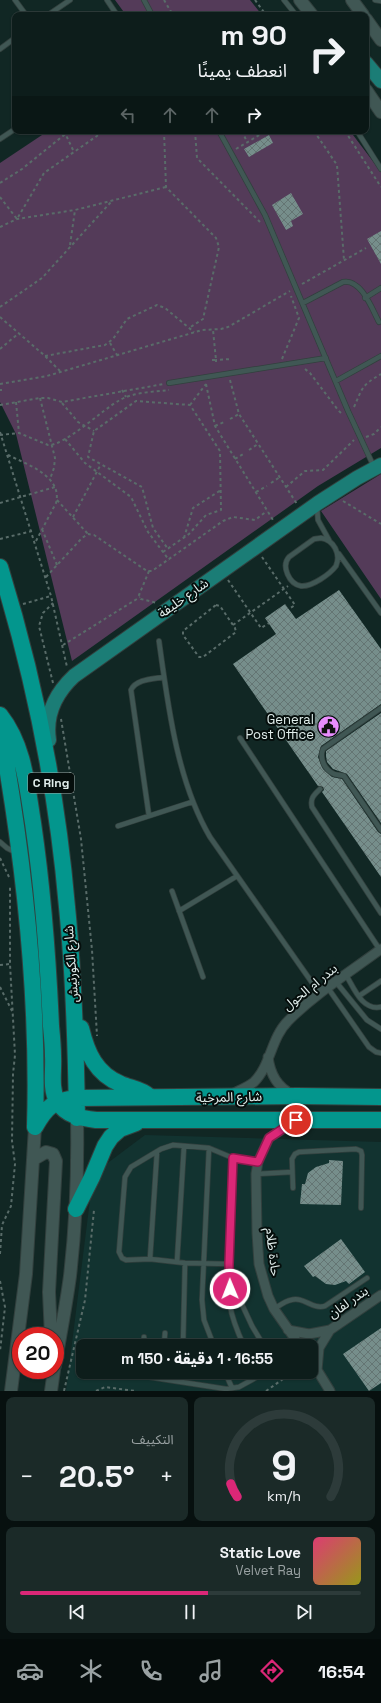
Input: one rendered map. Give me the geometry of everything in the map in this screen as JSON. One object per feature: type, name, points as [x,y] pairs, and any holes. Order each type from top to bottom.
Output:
[{"type":"highway","name":"شارع الكورنيش","points":[[0,567],[27,663],[50,772],[67,905],[74,1004],[77,1118]]},
{"type":"highway","points":[[0,714],[18,747],[28,794],[37,854],[44,916],[49,988],[53,1088],[58,1101],[65,1110],[77,1118]]},
{"type":"highway","name":"C Ring","points":[[0,727],[21,855],[30,940],[34,1002],[36,1078],[35,1128]]},
{"type":"highway","points":[[74,1004],[79,1016],[86,1048],[94,1064],[109,1078],[147,1094],[152,1098]]},
{"type":"highway","name":"شارع المرخية","points":[[58,1101],[77,1098],[297,1096],[381,1097]]},
{"type":"highway","points":[[35,1128],[46,1110],[58,1101]]},
{"type":"highway","name":"شارع المرخية","points":[[77,1118],[96,1120],[381,1120]]},
{"type":"highway","points":[[76,1209],[92,1177],[104,1146],[120,1129],[143,1120]]},
{"type":"main road","points":[[300,0],[310,12]]},
{"type":"main road","points":[[352,0],[361,12]]},
{"type":"main road","points":[[369,23],[381,40]]},
{"type":"main road","points":[[369,67],[381,81]]},
{"type":"main road","points":[[369,94],[381,112]]},
{"type":"main road","name":"شارع خليفة","points":[[50,772],[52,755],[48,721],[54,700],[64,686],[82,670],[318,503],[378,467]]},
{"type":"main road","name":"شارع الكورنيش","points":[[61,1327],[70,1278],[76,1209],[77,1118]]},
{"type":"main road","name":"C Ring","points":[[11,1391],[26,1274],[35,1128]]},
{"type":"main road","points":[[34,1159],[46,1152],[53,1154],[56,1161],[49,1292],[51,1327]]},
{"type":"main road","points":[[51,1391],[53,1379]]},
{"type":"street","name":"بندر ام الحول","points":[[224,1097],[253,1082],[262,1071],[279,1033],[287,1022],[320,994],[380,949]]},
{"type":"street","points":[[268,1057],[269,1065],[276,1080],[282,1088],[297,1096]]},
{"type":"street","name":"حادة ظلام","points":[[295,1339],[274,1309],[268,1296],[259,1264],[256,1233],[256,1174],[258,1162],[269,1138],[296,1120]]},
{"type":"street","name":"بندر لفان","points":[[288,1330],[309,1334],[330,1330],[381,1295]]},
{"type":"street","name":"بندر لفان","points":[[318,1359],[319,1348],[330,1330]]},
{"type":"street","points":[[318,1372],[330,1391]]},
{"type":"lane","points":[[15,0],[24,12]]},
{"type":"lane","points":[[52,12],[70,0]]},
{"type":"lane","points":[[107,0],[115,12]]},
{"type":"lane","points":[[144,0],[150,12]]},
{"type":"lane","points":[[284,0],[294,12]]},
{"type":"lane","points":[[375,0],[381,1]]},
{"type":"lane","points":[[0,49],[12,40]]},
{"type":"lane","points":[[0,139],[12,131]]},
{"type":"lane","points":[[221,134],[266,215],[348,411],[360,438],[378,467]]},
{"type":"lane","points":[[359,134],[381,169]]},
{"type":"lane","points":[[303,303],[347,281],[356,284],[379,322]]},
{"type":"lane","points":[[365,298],[381,288]]},
{"type":"lane","points":[[336,381],[381,356]]},
{"type":"lane","points":[[169,383],[326,358]]},
{"type":"lane","points":[[318,503],[316,512],[318,520],[331,543],[381,612]]},
{"type":"lane","points":[[331,543],[324,538],[318,538],[286,560],[286,567],[293,582],[302,586],[310,585],[336,566],[338,553]]},
{"type":"lane","points":[[159,641],[174,731],[192,802],[210,837],[320,994]]},
{"type":"lane","points":[[149,816],[131,690],[132,686],[139,682],[164,677]]},
{"type":"lane","points":[[381,708],[323,750],[321,755],[327,768],[334,774],[344,776],[381,830]]},
{"type":"lane","points":[[240,738],[380,949]]},
{"type":"lane","points":[[320,789],[313,796],[311,802],[312,807],[381,913]]},
{"type":"lane","points":[[118,826],[192,802]]},
{"type":"lane","points":[[0,842],[7,848],[21,855]]},
{"type":"lane","points":[[179,911],[237,876]]},
{"type":"lane","points":[[172,891],[203,977]]},
{"type":"lane","points":[[346,975],[366,1005],[381,1007]]},
{"type":"lane","points":[[359,996],[381,981]]},
{"type":"lane","points":[[336,982],[367,1020],[381,1029]]},
{"type":"lane","points":[[328,988],[369,1047],[376,1052],[381,1053]]},
{"type":"lane","points":[[229,1264],[126,1260],[122,1258],[120,1252],[126,1174],[131,1167],[169,1146],[209,1148],[233,1158],[258,1162]]},
{"type":"lane","points":[[177,1262],[184,1146]]},
{"type":"lane","points":[[209,1148],[203,1310],[207,1329],[211,1339]]},
{"type":"lane","points":[[293,1188],[293,1156],[297,1152],[359,1149],[362,1155],[361,1208]]},
{"type":"lane","points":[[150,1260],[157,1152]]},
{"type":"lane","points":[[233,1158],[229,1264],[231,1281],[230,1297],[232,1315],[241,1339]]},
{"type":"lane","points":[[256,1174],[292,1172]]},
{"type":"lane","points":[[183,1339],[185,1263]]},
{"type":"lane","points":[[274,1309],[292,1299],[302,1300],[317,1307],[325,1306],[367,1278]]},
{"type":"lane","points":[[231,1281],[260,1339]]},
{"type":"lane","points":[[165,1333],[165,1339]]},
{"type":"lane","points":[[162,1379],[219,1388],[232,1388],[246,1384],[252,1379]]},
{"type":"lane","points":[[228,1379],[232,1388]]},
{"type":"path","points":[[164,0],[171,12]]},
{"type":"path","points":[[255,0],[264,12]]},
{"type":"path","points":[[0,183],[22,170],[66,134],[74,152]]},
{"type":"path","points":[[17,219],[44,173],[100,134]]},
{"type":"path","points":[[164,134],[166,187],[216,238],[219,247],[202,319],[189,328]]},
{"type":"path","points":[[195,134],[197,158],[256,217],[262,227]]},
{"type":"path","points":[[243,134],[247,142]]},
{"type":"path","points":[[231,152],[261,134]]},
{"type":"path","points":[[316,134],[337,165],[344,260]]},
{"type":"path","points":[[347,134],[381,187]]},
{"type":"path","points":[[0,227],[17,219],[75,210],[166,187]]},
{"type":"path","points":[[0,197],[17,219]]},
{"type":"path","points":[[0,307],[42,278],[112,201]]},
{"type":"path","points":[[70,246],[75,210]]},
{"type":"path","points":[[0,384],[35,379],[194,332],[228,327],[366,248]]},
{"type":"path","points":[[280,365],[299,318],[289,292]]},
{"type":"path","points":[[45,356],[110,343],[127,319],[157,305],[165,308],[194,332]]},
{"type":"path","points":[[0,317],[45,356],[60,372]]},
{"type":"path","points":[[213,330],[216,361]]},
{"type":"path","points":[[0,349],[19,333]]},
{"type":"path","points":[[110,343],[116,355]]},
{"type":"path","points":[[212,360],[216,361],[231,359]]},
{"type":"path","points":[[303,368],[307,369],[339,412],[348,411],[354,407],[364,384],[381,374]]},
{"type":"path","points":[[204,377],[215,426],[275,523]]},
{"type":"path","points":[[225,381],[237,379]]},
{"type":"path","points":[[230,380],[239,414],[298,507]]},
{"type":"path","points":[[0,405],[40,398],[62,402],[122,390],[169,383]]},
{"type":"path","points":[[198,386],[213,383]]},
{"type":"path","points":[[190,405],[206,384]]},
{"type":"path","points":[[68,672],[46,577],[0,434],[19,433],[48,445],[53,445],[65,439],[126,398],[175,389]]},
{"type":"path","points":[[122,390],[126,398]]},
{"type":"path","points":[[136,395],[136,401]]},
{"type":"path","points":[[40,398],[53,445],[55,464],[50,479]]},
{"type":"path","points":[[168,549],[153,528],[142,487],[88,457],[94,431],[136,401],[190,405]]},
{"type":"path","points":[[16,402],[19,433]]},
{"type":"path","points":[[62,402],[74,417],[94,431]]},
{"type":"path","points":[[163,552],[189,534],[206,515],[221,510],[220,451],[190,405]]},
{"type":"path","points":[[230,419],[239,414]]},
{"type":"path","points":[[215,426],[224,422]]},
{"type":"path","points":[[286,487],[305,472],[323,470],[351,443],[360,438],[372,435],[381,427]]},
{"type":"path","points":[[65,439],[85,463],[131,497],[148,532],[169,560]]},
{"type":"path","points":[[250,450],[258,444]]},
{"type":"path","points":[[235,459],[245,453]]},
{"type":"path","points":[[7,454],[50,479],[55,487],[57,500],[88,534],[94,535],[149,571]]},
{"type":"path","points":[[73,517],[101,464]]},
{"type":"path","points":[[271,483],[280,477]]},
{"type":"path","points":[[256,492],[267,486]]},
{"type":"path","points":[[0,503],[55,487]]},
{"type":"path","points":[[184,538],[193,508],[221,490]]},
{"type":"path","points":[[331,494],[381,524]]},
{"type":"path","points":[[35,542],[57,500]]},
{"type":"path","points":[[140,597],[140,590],[149,571],[169,560],[228,518],[255,520],[267,510]]},
{"type":"path","points":[[42,529],[57,566]]},
{"type":"path","points":[[0,540],[32,531]]},
{"type":"path","points":[[46,577],[82,538],[88,534]]},
{"type":"path","points":[[255,548],[295,605],[289,609]]},
{"type":"path","points":[[222,571],[261,628],[269,623]]},
{"type":"path","points":[[233,625],[293,582]]},
{"type":"path","points":[[12,607],[51,596]]},
{"type":"path","points":[[140,597],[160,604]]},
{"type":"path","points":[[62,646],[140,597]]},
{"type":"path","points":[[52,680],[39,626],[43,613],[53,603]]},
{"type":"path","points":[[216,605],[220,606],[233,625],[236,630],[235,634],[203,657],[198,656],[182,633],[186,628],[216,605]]},
{"type":"path","points":[[65,735],[82,847],[92,950],[97,1038]]},
{"type":"path","points":[[0,858],[6,868],[10,882],[10,964],[15,1055],[13,1074],[12,1141],[15,1164],[11,1206],[2,1225],[0,1254]]},
{"type":"path","points":[[0,965],[10,964]]},
{"type":"path","points":[[0,987],[14,1015]]},
{"type":"path","points":[[64,1391],[85,1300],[94,1210]]},
{"type":"path","points":[[0,1281],[6,1307],[0,1351]]},
{"type":"path","points":[[266,1391],[283,1379]]},
{"type":"path","points":[[96,1391],[105,1387],[135,1391]]},
{"type":"shaded area","points":[[115,0],[250,0],[260,12],[124,12]]},
{"type":"shaded area","points":[[44,134],[352,134],[381,172],[381,448],[318,486],[72,661],[16,434],[0,402],[0,163]]},
{"type":"shaded area","points":[[381,474],[381,599],[321,511]]},
{"type":"shaded area","points":[[145,1135],[381,1142],[381,1391],[66,1391],[91,1192],[101,1168]]},
{"type":"building","points":[[269,135],[273,143],[249,157],[244,149]]},
{"type":"building","points":[[291,193],[303,214],[291,221],[293,226],[286,230],[272,205]]},
{"type":"building","points":[[381,231],[381,264],[367,239]]},
{"type":"building","name":"General Post Office","points":[[339,590],[381,649],[381,704],[321,746],[318,757],[323,769],[332,777],[342,779],[378,832],[381,834],[381,877],[322,792],[324,790],[323,787],[318,786],[233,664],[276,634],[265,618],[285,604],[296,619]]},
{"type":"building","points":[[381,713],[381,823],[347,774],[333,769],[327,762],[326,751]]},
{"type":"building","points":[[329,1160],[343,1161],[341,1205],[300,1204],[302,1184],[305,1184],[308,1173],[316,1167],[329,1163]]},
{"type":"building","points":[[341,1239],[365,1272],[349,1284],[346,1281],[335,1285],[326,1284],[315,1276],[313,1277],[304,1266]]},
{"type":"building","points":[[381,1328],[381,1383],[369,1391],[343,1354]]},
{"type":"place","name":"General Post Office","points":[[329,726]]},
{"type":"route","points":[[230,1289],[231,1281],[229,1264],[233,1158],[258,1162],[269,1138],[296,1120]]}]
